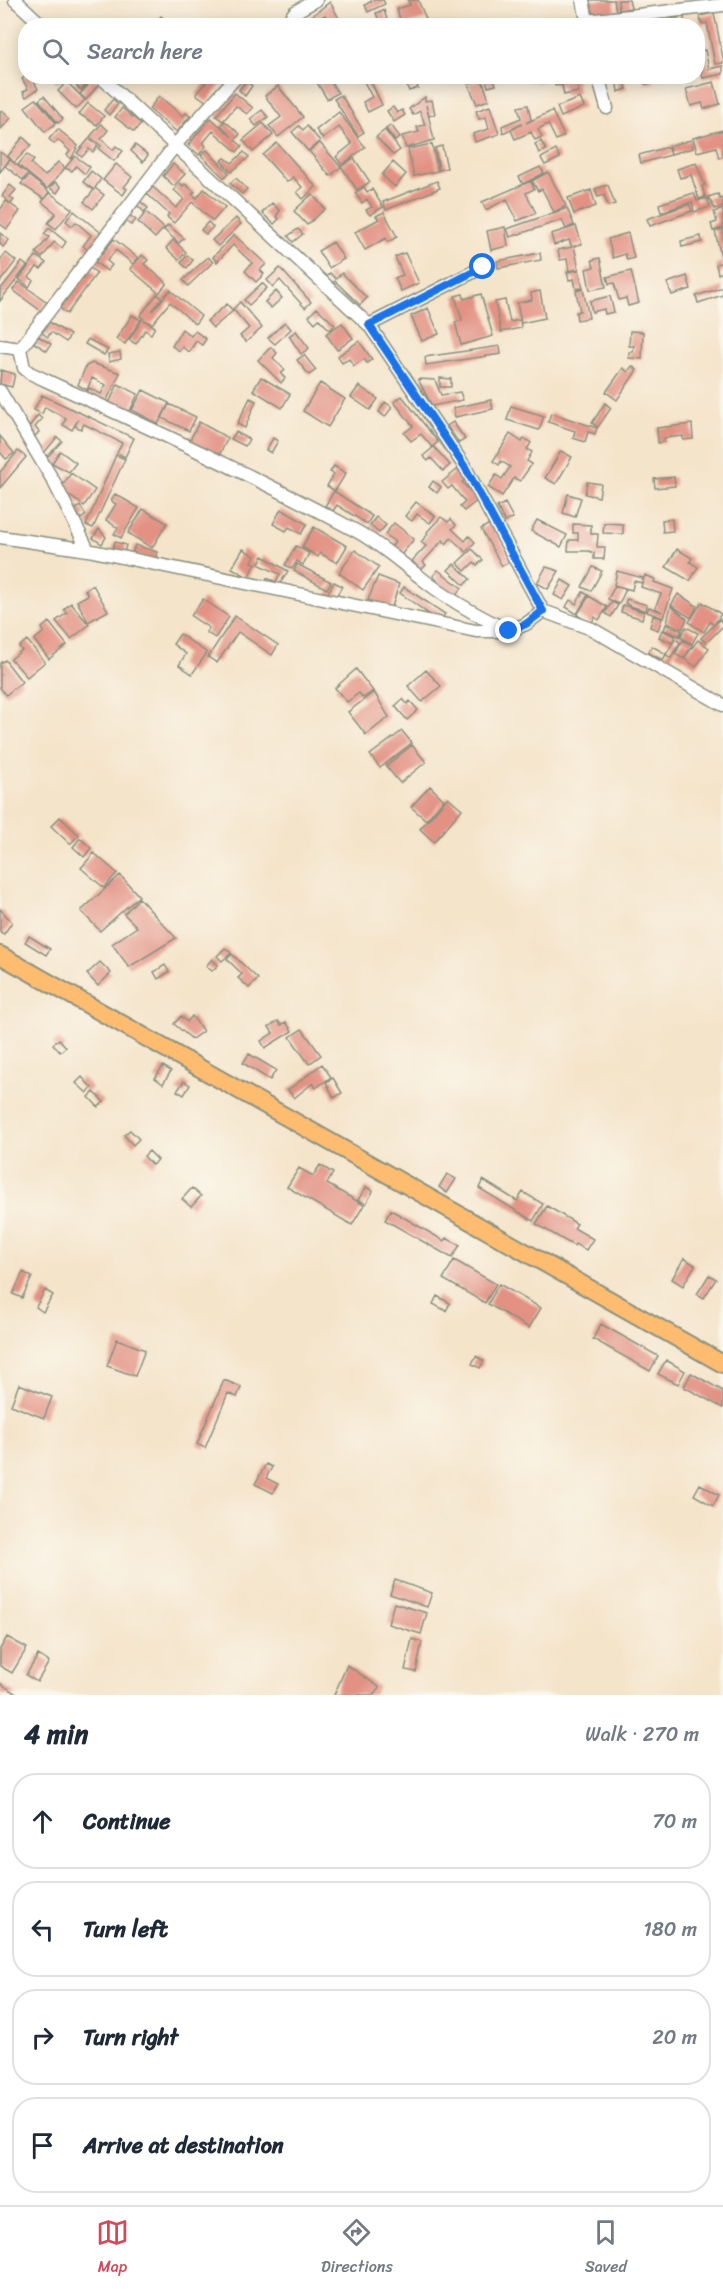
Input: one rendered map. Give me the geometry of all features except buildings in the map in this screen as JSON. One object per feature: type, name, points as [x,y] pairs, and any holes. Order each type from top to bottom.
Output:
[{"type":"main road","points":[[0,955],[723,1364]]},
{"type":"street","points":[[15,0],[34,18]]},
{"type":"street","points":[[291,18],[296,12],[316,0]]},
{"type":"street","points":[[583,0],[587,18]]},
{"type":"street","points":[[626,18],[723,5]]},
{"type":"street","points":[[109,84],[369,325],[465,467],[543,611],[592,628],[723,705]]},
{"type":"street","points":[[230,84],[176,144],[20,349],[24,368],[30,373],[220,461],[358,533],[391,551],[420,578],[476,616],[509,631]]},
{"type":"street","points":[[600,84],[608,108]]},
{"type":"street","points":[[369,325],[483,267]]},
{"type":"street","points":[[0,346],[20,349]]},
{"type":"street","points":[[0,391],[54,482],[88,550]]},
{"type":"street","points":[[0,537],[88,550],[476,631],[509,631],[526,624],[543,611]]},
{"type":"route","points":[[483,267],[369,325],[465,467],[543,611],[526,624],[509,631]]}]
